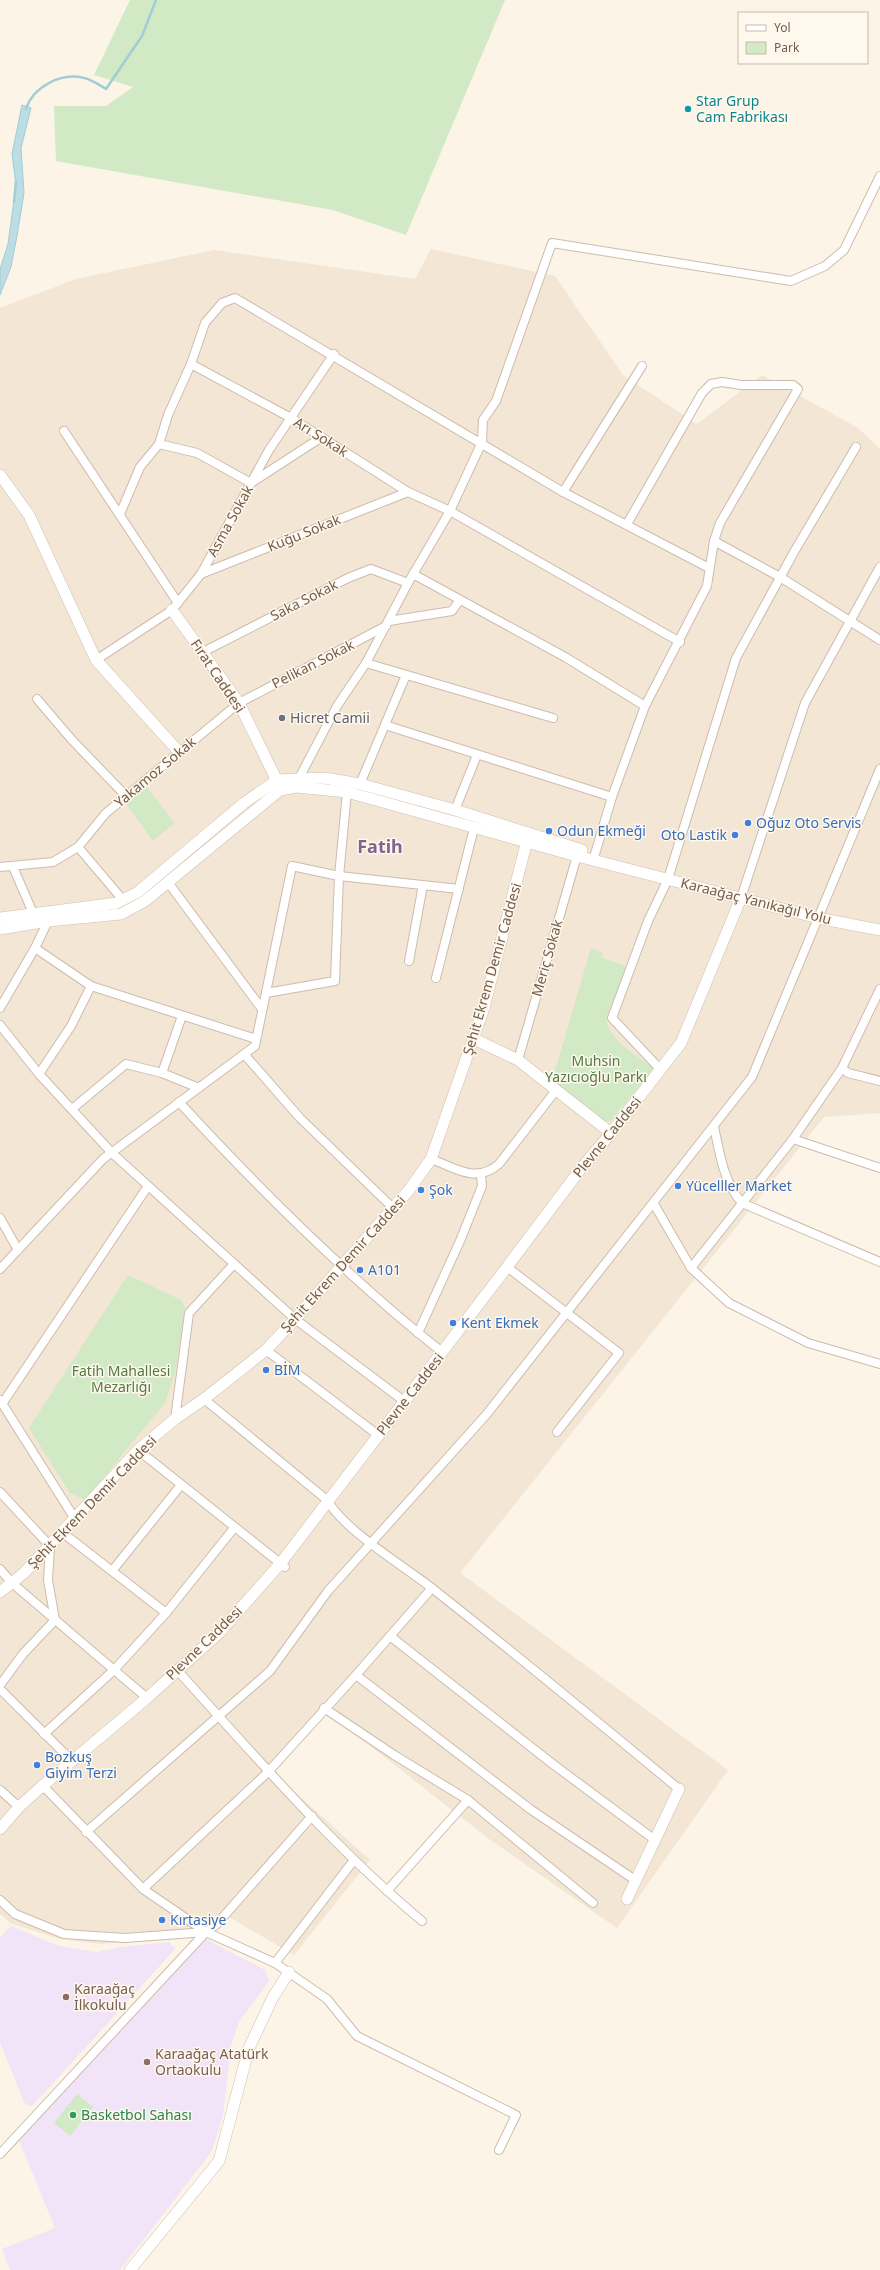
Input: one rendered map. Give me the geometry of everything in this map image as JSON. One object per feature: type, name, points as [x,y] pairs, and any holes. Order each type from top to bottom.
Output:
[{"type":"street","points":[[297,783],[337,706],[366,663],[388,624],[408,583],[450,510],[482,442],[483,420],[496,401],[552,243],[791,281],[824,266],[844,250],[880,176]]},
{"type":"street","points":[[120,514],[140,467],[158,444],[168,415],[191,364],[205,323],[222,303],[236,298],[334,354],[563,492],[710,568]]},
{"type":"street","name":"Asma Sokak","points":[[96,660],[175,606],[201,574],[269,450],[334,354]]},
{"type":"street","name":"Arı Sokak","points":[[191,364],[291,418],[408,492],[450,510],[680,642]]},
{"type":"street","points":[[563,492],[642,366]]},
{"type":"street","points":[[595,854],[612,797],[645,706],[680,642],[707,586],[714,541],[728,506],[798,389],[793,385],[741,385],[722,382],[711,384],[702,393],[627,524]]},
{"type":"street","points":[[64,432],[120,514],[175,606]]},
{"type":"street","points":[[158,444],[197,453],[250,484],[322,437]]},
{"type":"street","points":[[661,1070],[612,1018],[648,922],[668,879],[736,658],[780,577],[856,447]]},
{"type":"street","points":[[0,475],[30,516],[96,660],[180,752]]},
{"type":"street","name":"Kuğu Sokak","points":[[201,574],[408,492]]},
{"type":"street","points":[[714,541],[780,577],[880,640]]},
{"type":"street","points":[[741,898],[805,703],[849,620],[880,567]]},
{"type":"street","name":"Saka Sokak","points":[[203,652],[348,578],[371,569],[408,583]]},
{"type":"street","points":[[413,574],[459,601],[565,657],[645,706]]},
{"type":"street","name":"Pelikan Sokak","points":[[239,703],[388,624],[452,610],[459,601]]},
{"type":"street","name":"Fırat Caddesi","points":[[175,606],[203,652],[239,703],[279,785]]},
{"type":"street","points":[[366,663],[552,718]]},
{"type":"street","points":[[360,784],[406,675]]},
{"type":"street","points":[[37,699],[72,740],[126,796]]},
{"type":"street","name":"Yakamoz Sokak","points":[[78,847],[106,813],[239,703]]},
{"type":"street","points":[[385,725],[612,797]]},
{"type":"street","points":[[455,810],[477,755]]},
{"type":"street","points":[[86,1832],[270,1671],[328,1591],[486,1415],[566,1312],[654,1204],[752,1077],[880,769]]},
{"type":"street","points":[[0,918],[110,904],[123,900],[138,892],[244,803],[279,785],[324,778],[360,784],[455,810],[577,856],[633,869]]},
{"type":"street","points":[[297,783],[347,792],[474,828],[528,838],[595,854],[633,869]]},
{"type":"street","points":[[0,929],[48,921],[121,914],[145,901],[279,785]]},
{"type":"street","points":[[266,993],[335,981],[338,876],[347,792]]},
{"type":"street","points":[[436,978],[474,828]]},
{"type":"street","name":"Şehit Ekrem Demir Caddesi","points":[[0,1592],[12,1583],[63,1533],[138,1450],[175,1419],[204,1399],[266,1350],[296,1319],[393,1208],[431,1159],[474,1039],[528,838]]},
{"type":"street","points":[[0,867],[13,867],[52,862],[78,847],[123,900]]},
{"type":"street","name":"Meriç Sokak","points":[[518,1060],[577,856]]},
{"type":"street","points":[[0,1269],[103,1159],[255,1046],[292,866],[338,876],[459,889]]},
{"type":"street","points":[[13,867],[33,913]]},
{"type":"street","name":"Karaağaç Yanıkağıl Yolu","points":[[633,869],[818,918],[880,930]]},
{"type":"street","points":[[167,881],[262,1010]]},
{"type":"street","points":[[409,961],[423,885]]},
{"type":"street","name":"Plevne Caddesi","points":[[0,1829],[18,1807],[71,1760],[147,1698],[218,1634],[282,1565],[327,1500],[442,1352],[583,1166],[611,1133],[681,1043],[691,1023],[741,898]]},
{"type":"street","points":[[0,1008],[35,948],[48,921]]},
{"type":"street","points":[[35,948],[91,986],[256,1039]]},
{"type":"street","points":[[39,1074],[71,1026],[91,986]]},
{"type":"street","points":[[691,1268],[793,1139],[842,1068],[876,1008],[880,989]]},
{"type":"street","points":[[162,1072],[182,1016]]},
{"type":"street","points":[[0,1025],[39,1074],[112,1152],[148,1186],[296,1319],[404,1401]]},
{"type":"street","points":[[474,1039],[518,1060],[557,1089],[611,1133]]},
{"type":"street","points":[[244,1054],[300,1118],[393,1208]]},
{"type":"street","points":[[72,1109],[126,1064],[162,1072],[199,1088]]},
{"type":"street","points":[[842,1068],[848,1073],[880,1081]]},
{"type":"street","points":[[431,1159],[475,1175],[490,1172],[499,1164],[557,1089]]},
{"type":"street","points":[[180,1102],[341,1268],[442,1352]]},
{"type":"street","points":[[714,1127],[726,1178],[734,1194],[742,1203],[880,1262]]},
{"type":"street","points":[[793,1139],[880,1168]]},
{"type":"street","points":[[418,1333],[460,1241],[482,1186],[480,1175]]},
{"type":"street","points":[[75,1519],[1,1402],[10,1392],[148,1186]]},
{"type":"street","points":[[654,1204],[691,1268],[729,1303],[808,1343],[880,1364]]},
{"type":"street","points":[[0,1218],[18,1250]]},
{"type":"street","points":[[175,1419],[189,1313],[234,1264]]},
{"type":"street","points":[[507,1267],[619,1353],[557,1432]]},
{"type":"street","points":[[266,1350],[378,1435]]},
{"type":"street","points":[[0,1394],[10,1392]]},
{"type":"street","points":[[204,1399],[327,1500],[332,1508],[371,1544],[432,1588],[679,1790],[627,1899]]},
{"type":"street","points":[[138,1450],[282,1565]]},
{"type":"street","points":[[112,1571],[181,1485]]},
{"type":"street","points":[[0,1492],[50,1546],[48,1580],[55,1620]]},
{"type":"street","points":[[44,1734],[114,1670],[166,1613],[234,1528]]},
{"type":"street","points":[[63,1533],[166,1613]]},
{"type":"street","points":[[0,1569],[12,1583],[147,1698]]},
{"type":"street","points":[[143,1889],[268,1772],[432,1588]]},
{"type":"street","points":[[0,1685],[23,1654],[55,1620]]},
{"type":"street","points":[[390,1636],[655,1840]]},
{"type":"street","points":[[177,1670],[268,1772],[354,1860],[422,1921]]},
{"type":"street","points":[[356,1675],[530,1809],[635,1880]]},
{"type":"street","points":[[0,1689],[71,1760]]},
{"type":"street","points":[[324,1708],[394,1755],[468,1800],[593,1903]]},
{"type":"street","points":[[41,1787],[47,1790],[86,1832],[143,1889],[206,1932],[275,1963],[289,1972],[327,1999],[357,2036],[516,2116],[499,2150]]},
{"type":"street","points":[[0,1790],[18,1807]]},
{"type":"street","points":[[387,1891],[468,1800]]},
{"type":"street","points":[[0,2154],[206,1932],[217,1924],[312,1816]]},
{"type":"street","points":[[275,1963],[354,1860]]},
{"type":"street","points":[[0,1900],[16,1914],[64,1934],[125,1938],[206,1932]]},
{"type":"street","points":[[130,2270],[219,2160],[249,2048],[273,1997],[289,1972]]},
{"type":"shaded area","points":[[431,249],[555,276],[623,375],[697,424],[762,375],[858,428],[880,449],[880,1113],[824,1117],[460,1573],[728,1770],[617,1928],[489,1839],[327,1712],[274,1773],[370,1860],[294,1955],[229,1917],[214,1932],[102,1944],[60,1939],[10,1923],[0,1914],[0,308],[76,279],[214,250],[415,279]]},
{"type":"shaded area","name":"Karaağaç İlkokulu","points":[[11,1926],[59,1946],[96,1952],[122,1947],[169,1942],[175,1949],[33,2105],[29,2106],[24,2102],[0,2042],[0,1938]]},
{"type":"shaded area","points":[[206,1939],[265,1970],[269,1981],[239,2022],[231,2045],[223,2115],[212,2151],[120,2270],[10,2270],[2,2249],[55,2228],[19,2140]]},
{"type":"green space","points":[[130,0],[505,0],[406,235],[333,210],[56,161],[54,106],[106,106],[133,87],[94,75]]},
{"type":"green space","points":[[145,784],[174,823],[153,841],[125,802]]},
{"type":"green space","name":"Muhsin Yazıcıoğlu Parkı","points":[[591,948],[603,953],[601,957],[628,967],[606,1019],[608,1027],[618,1041],[654,1068],[612,1120],[606,1122],[552,1081]]},
{"type":"green space","name":"Fatih Mahallesi Mezarlığı","points":[[128,1275],[181,1300],[185,1307],[175,1373],[165,1403],[85,1500],[70,1493],[29,1428]]},
{"type":"green space","name":"Basketbol Sahası","points":[[77,2094],[93,2107],[70,2136],[54,2123]]},
{"type":"water","points":[[22,105],[31,108],[21,148],[24,193],[11,267],[0,295],[0,269],[8,244],[16,185],[12,154]]},
{"type":"waterway","points":[[26,109],[30,101],[41,88],[57,79],[66,77],[84,78],[106,89],[142,36],[156,0]]},
{"type":"waterway","points":[[14,202],[16,181]]},
{"type":"place","name":"Star Grup Cam Fabrikası","points":[[688,109]]},
{"type":"place","name":"Hicret Camii","points":[[282,718]]},
{"type":"place","name":"Oğuz Oto Servis","points":[[748,823]]},
{"type":"place","name":"Odun Ekmeği","points":[[549,831]]},
{"type":"place","name":"Oto Lastik","points":[[735,835]]},
{"type":"place","name":"Yücelller Market","points":[[678,1186]]},
{"type":"place","name":"Şok","points":[[421,1190]]},
{"type":"place","name":"A101","points":[[360,1270]]},
{"type":"place","name":"Kent Ekmek","points":[[453,1323]]},
{"type":"place","name":"BİM","points":[[266,1370]]},
{"type":"place","name":"Bozkuş Giyim Terzi","points":[[37,1765]]},
{"type":"place","name":"Kırtasiye","points":[[162,1920]]},
{"type":"place","name":"Karaağaç İlkokulu","points":[[66,1997]]},
{"type":"place","name":"Karaağaç Atatürk Ortaokulu","points":[[147,2062]]},
{"type":"place","name":"Basketbol Sahası","points":[[73,2115]]},
{"type":"district","name":"Fatih","points":[[380,847]]}]
